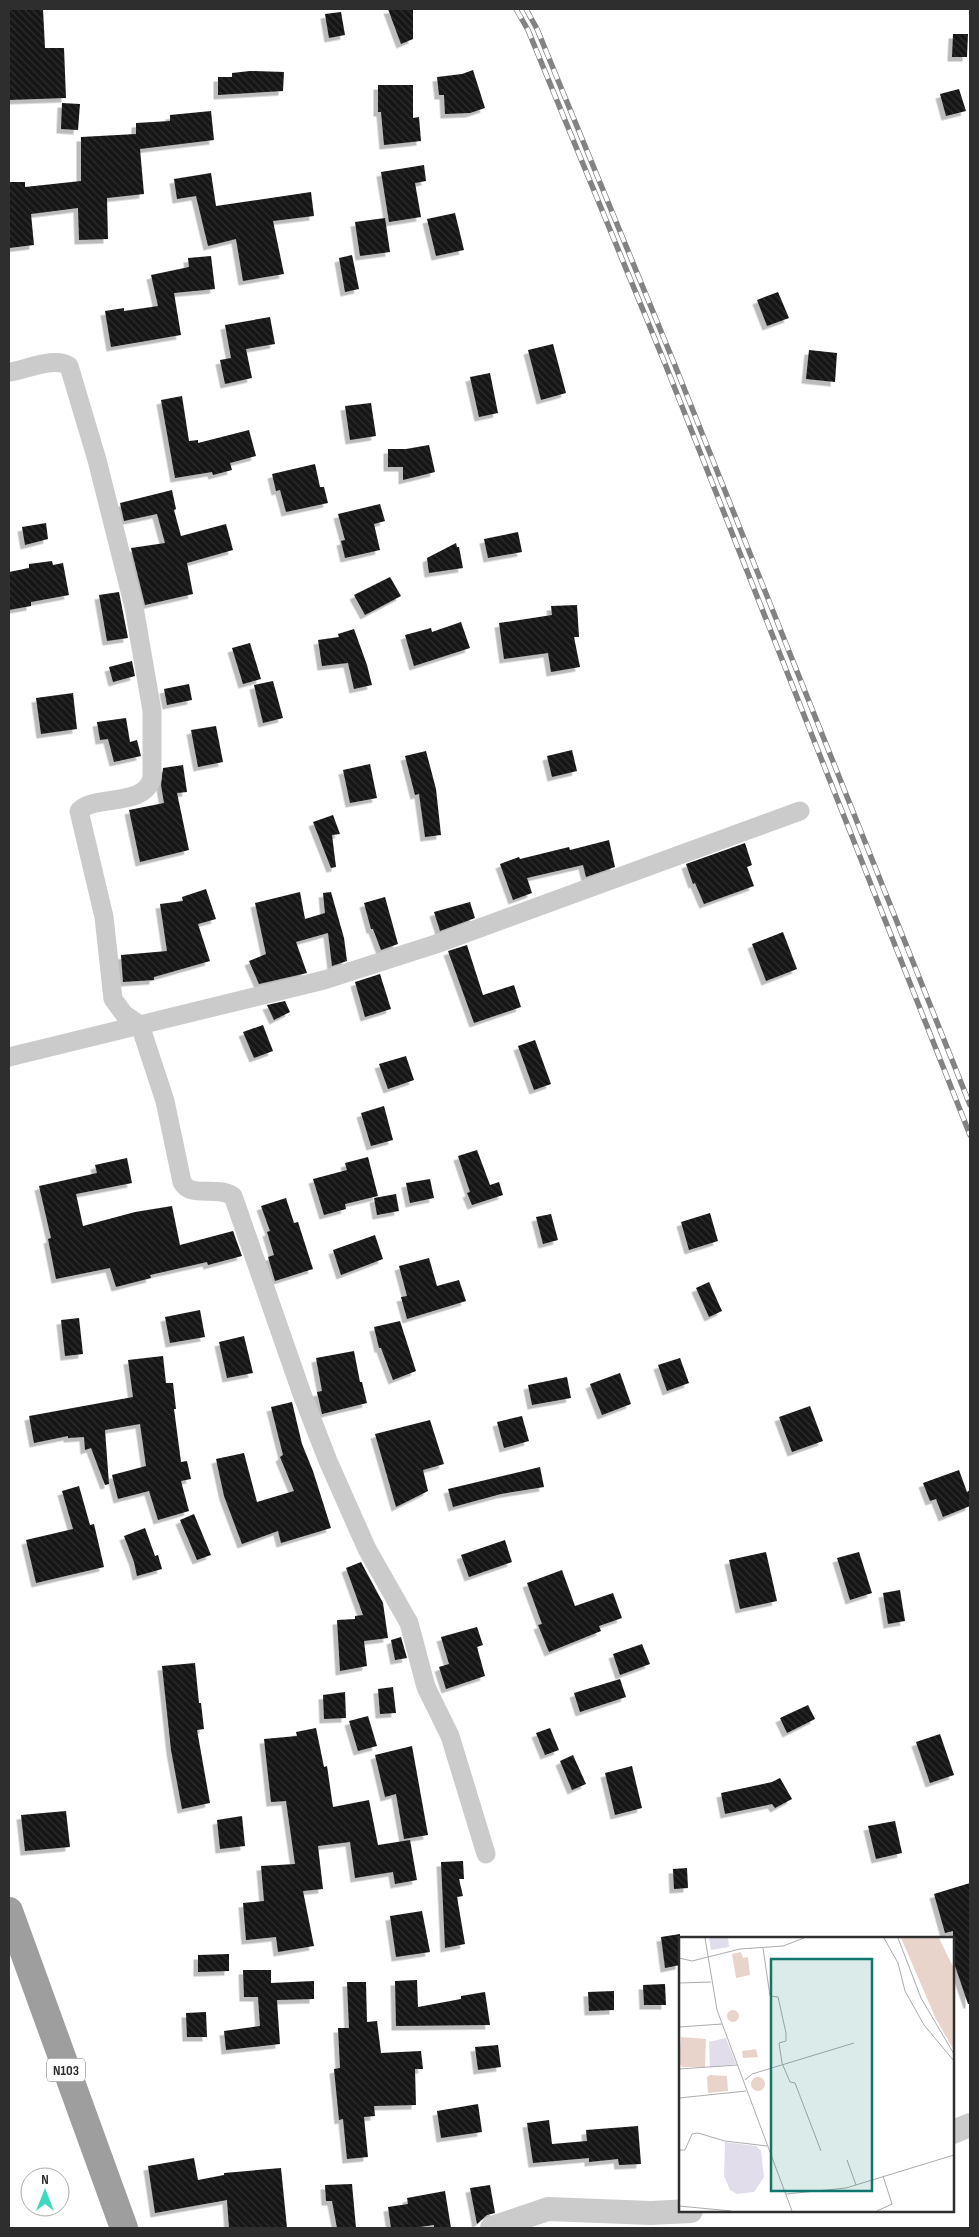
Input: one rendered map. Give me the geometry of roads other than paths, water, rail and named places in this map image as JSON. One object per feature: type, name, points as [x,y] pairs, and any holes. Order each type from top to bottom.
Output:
[{"type":"highway","name":"N103","points":[[9,1911],[124,2228]]},
{"type":"street","points":[[9,372],[55,362],[63,362],[68,366],[97,460],[134,607],[152,711],[152,778],[150,787],[144,792],[108,803],[88,805],[79,811],[104,917],[113,999],[124,1014],[140,1025],[165,1102],[182,1182],[185,1188],[190,1191],[225,1191],[233,1196],[299,1385],[328,1461],[367,1549],[409,1623],[426,1687],[450,1736],[486,1854]]},
{"type":"street","points":[[9,1057],[324,980],[436,944],[800,811]]},
{"type":"street","points":[[954,2132],[970,2125]]},
{"type":"street","points":[[492,2228],[548,2210],[651,2213],[679,2212]]},
{"type":"railway","points":[[516,9],[528,30],[666,366],[970,1135]]},
{"type":"railway","points":[[526,9],[537,29],[674,363],[970,1105]]}]
